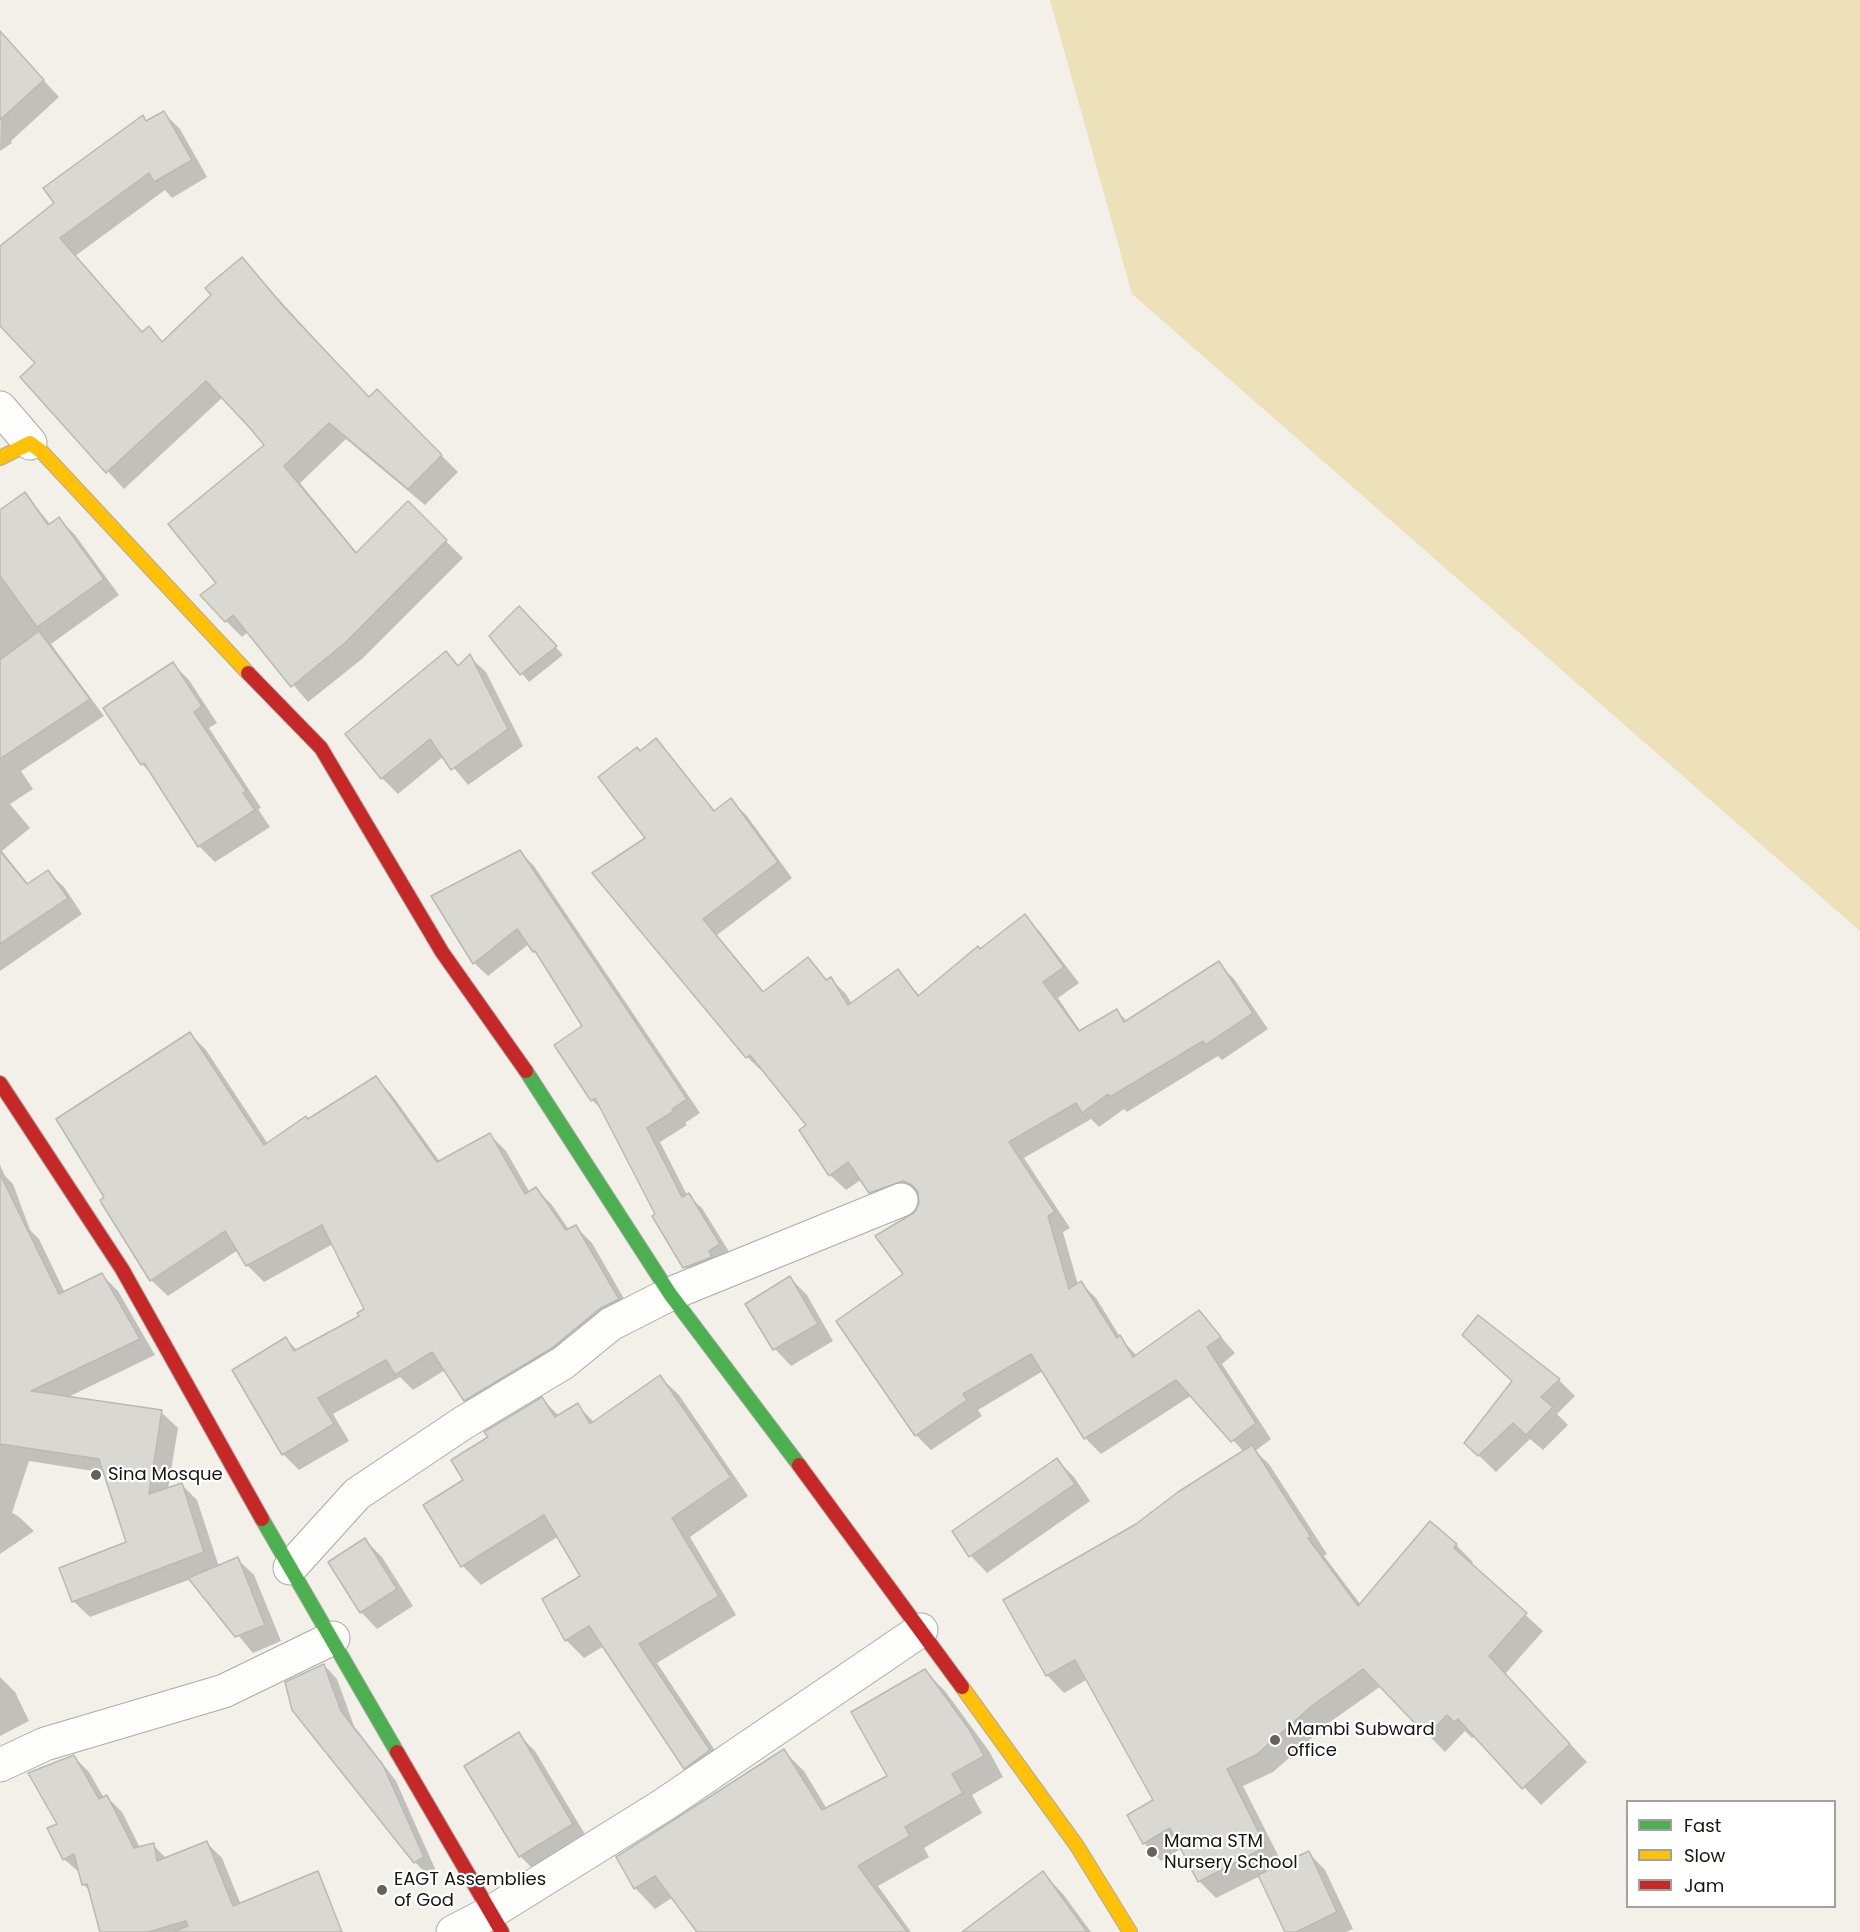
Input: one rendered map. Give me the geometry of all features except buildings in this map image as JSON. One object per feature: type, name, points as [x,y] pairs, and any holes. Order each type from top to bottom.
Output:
[{"type":"street","points":[[0,408],[30,444],[42,452],[218,642],[321,748],[442,952],[529,1075],[670,1294],[921,1630],[1077,1846],[1130,1932]]},
{"type":"street","points":[[0,458],[30,444]]},
{"type":"street","points":[[0,1083],[122,1269],[290,1568],[333,1638],[496,1922]]},
{"type":"street","points":[[290,1568],[357,1494],[463,1423],[563,1363],[611,1324],[670,1294],[901,1200]]},
{"type":"street","points":[[453,1932],[496,1922],[921,1630]]},
{"type":"street","points":[[0,1765],[45,1744],[224,1691],[333,1638]]},
{"type":"shaded area","points":[[1050,0],[1860,0],[1860,931],[1132,294]]},
{"type":"traffic: fast","points":[[526,1071],[670,1294],[799,1465]]},
{"type":"traffic: fast","points":[[262,1519],[397,1752]]},
{"type":"traffic: slow","points":[[0,458],[30,443],[42,452],[248,673]]},
{"type":"traffic: slow","points":[[962,1687],[1077,1846],[1130,1932]]},
{"type":"traffic: jam","points":[[248,673],[321,748],[442,952],[526,1071]]},
{"type":"traffic: jam","points":[[0,1083],[122,1269],[262,1519]]},
{"type":"traffic: jam","points":[[799,1465],[962,1687]]},
{"type":"traffic: jam","points":[[397,1752],[502,1932]]},
{"type":"place","name":"Sina Mosque","points":[[96,1475]]},
{"type":"place","name":"Mambi Subward office","points":[[1275,1740]]},
{"type":"place","name":"Mama STM Nursery School","points":[[1152,1852]]},
{"type":"place","name":"EAGT Assemblies of God","points":[[382,1890]]}]
